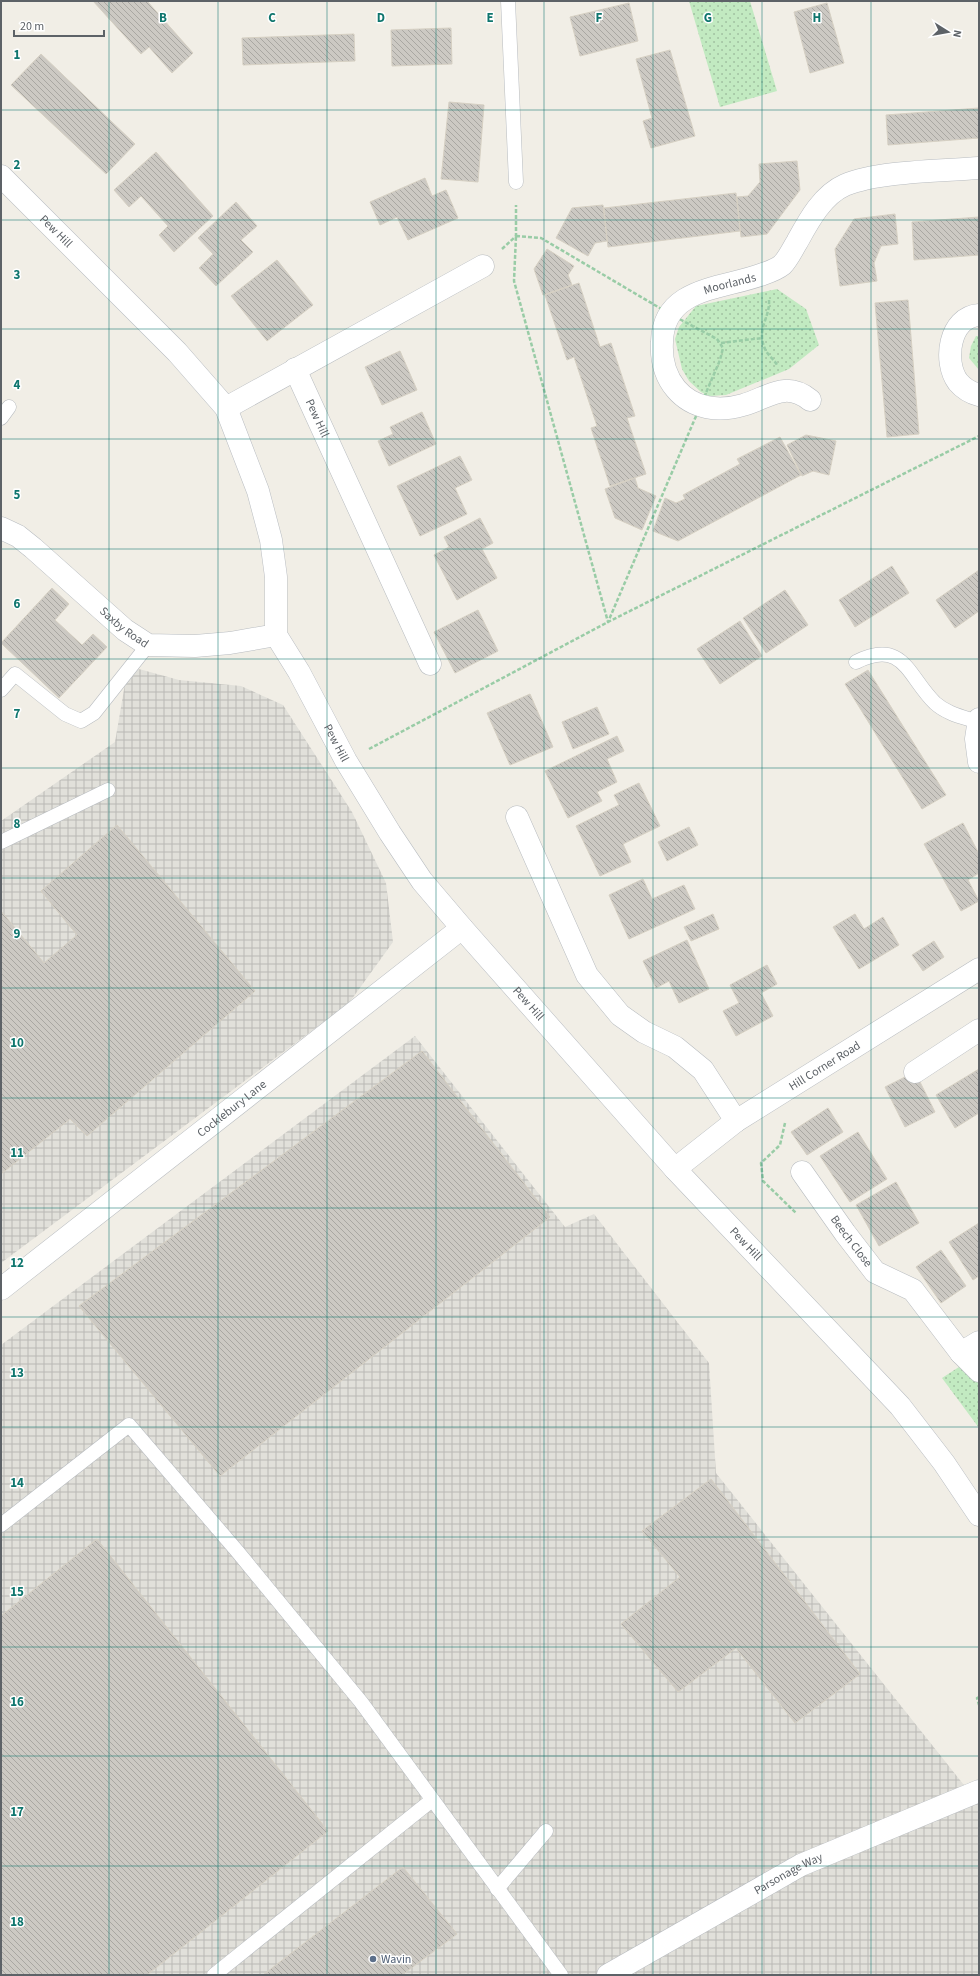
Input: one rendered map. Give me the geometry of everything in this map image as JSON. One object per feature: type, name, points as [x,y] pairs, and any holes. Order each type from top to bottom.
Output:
[{"type":"street","name":"Moorlands","points":[[785,391],[771,394],[743,405],[721,408],[701,406],[685,397],[677,390],[665,368],[662,351],[662,336],[670,314],[675,307],[695,293],[753,278],[781,265],[823,203],[845,186],[888,175],[979,168]]},
{"type":"street","name":"Pew Hill","points":[[1,176],[177,352],[226,408],[258,491],[271,540],[276,577],[276,635],[299,672],[346,761],[398,845],[422,880],[462,928],[675,1169],[900,1406],[944,1463],[979,1515]]},
{"type":"street","points":[[226,408],[483,266]]},
{"type":"street","points":[[979,315],[970,317],[958,326],[952,341],[951,354],[952,367],[958,381],[964,388],[979,395]]},
{"type":"street","name":"Pew Hill","points":[[295,369],[430,664]]},
{"type":"street","points":[[785,391],[796,392],[810,400]]},
{"type":"street","name":"Saxby Road","points":[[1,528],[18,536],[34,548],[124,630],[148,646],[209,645],[276,635]]},
{"type":"street","points":[[978,720],[976,739],[979,762]]},
{"type":"street","points":[[517,817],[587,975],[620,1015],[644,1032],[675,1047],[703,1070],[736,1121]]},
{"type":"street","name":"Cocklebury Lane","points":[[1,1289],[462,928]]},
{"type":"street","name":"Hill Corner Road","points":[[675,1169],[736,1121],[979,969]]},
{"type":"street","points":[[915,1072],[979,1030]]},
{"type":"street","name":"Beech Close","points":[[802,1172],[845,1233],[875,1272],[913,1290],[961,1352],[979,1371]]},
{"type":"street","points":[[961,1352],[979,1342]]},
{"type":"street","name":"Parsonage Way","points":[[608,1975],[801,1865],[979,1791]]},
{"type":"lane","points":[[508,1],[516,182]]},
{"type":"lane","points":[[1,690],[15,674],[65,714],[81,721],[94,714],[148,646]]},
{"type":"lane","points":[[856,662],[873,656],[891,656],[908,667],[929,696],[942,709],[978,720]]},
{"type":"lane","points":[[1,842],[108,790]]},
{"type":"lane","points":[[1,1525],[129,1425],[237,1551],[356,1696],[561,1975]]},
{"type":"lane","points":[[214,1975],[432,1800]]},
{"type":"lane","points":[[497,1889],[546,1831]]},
{"type":"path","points":[[516,182],[514,281],[608,622]]},
{"type":"path","points":[[483,266],[516,236],[541,238],[717,340],[721,343],[723,348],[720,360],[701,406],[608,622]]},
{"type":"path","points":[[764,274],[770,305],[763,323],[762,338],[767,353],[776,362],[785,391]]},
{"type":"path","points":[[721,343],[762,338]]},
{"type":"path","points":[[346,761],[608,622],[979,436]]},
{"type":"path","points":[[978,1698],[979,1705]]},
{"type":"shaded area","points":[[128,666],[179,680],[241,686],[283,705],[352,812],[386,883],[393,942],[349,1003],[1,1263],[1,821],[115,742]]},
{"type":"shaded area","points":[[415,1036],[565,1227],[594,1214],[709,1363],[716,1473],[979,1804],[979,1975],[1,1975],[1,1345]]},
{"type":"green space","points":[[689,1],[750,1],[777,91],[720,107]]},
{"type":"green space","points":[[777,289],[806,309],[819,345],[789,369],[726,395],[709,396],[701,392],[689,381],[682,369],[675,339],[679,327],[696,306]]},
{"type":"green space","points":[[976,336],[979,336],[979,370],[969,358],[971,346]]},
{"type":"green space","points":[[979,1354],[979,1428],[942,1378]]},
{"type":"building","points":[[93,1],[147,1],[193,53],[172,73],[149,47],[141,54]]},
{"type":"building","points":[[629,3],[638,41],[580,56],[570,17]]},
{"type":"building","points":[[827,3],[844,63],[810,73],[794,12]]},
{"type":"building","points":[[451,28],[452,64],[392,66],[391,30]]},
{"type":"building","points":[[354,34],[355,61],[243,65],[242,38]]},
{"type":"building","points":[[670,50],[695,136],[651,148],[643,121],[652,118],[636,59]]},
{"type":"building","points":[[41,54],[135,144],[106,174],[11,85]]},
{"type":"building","points":[[449,102],[484,105],[478,182],[441,179]]},
{"type":"building","points":[[979,108],[979,138],[888,145],[886,115]]},
{"type":"building","points":[[156,152],[213,216],[174,252],[159,235],[168,226],[141,196],[129,207],[114,190]]},
{"type":"building","points":[[797,161],[800,190],[767,234],[741,237],[737,197],[748,196],[760,182],[759,164]]},
{"type":"building","points":[[425,178],[432,196],[446,190],[458,218],[408,240],[397,217],[380,225],[370,202]]},
{"type":"building","points":[[736,193],[740,231],[608,247],[604,208]]},
{"type":"building","points":[[236,202],[257,226],[241,240],[253,252],[216,286],[199,268],[213,254],[198,238]]},
{"type":"building","points":[[603,205],[607,241],[595,243],[588,256],[556,238],[572,208]]},
{"type":"building","points":[[895,214],[898,244],[881,246],[874,263],[877,281],[840,286],[835,249],[854,219]]},
{"type":"building","points":[[979,217],[979,255],[914,260],[912,222]]},
{"type":"building","points":[[547,249],[574,266],[568,275],[572,285],[543,295],[534,269]]},
{"type":"building","points":[[277,260],[313,305],[267,341],[231,296]]},
{"type":"building","points":[[579,283],[600,347],[611,343],[635,416],[627,418],[646,474],[610,486],[591,428],[597,426],[574,357],[567,360],[545,295]]},
{"type":"building","points":[[908,300],[919,434],[887,437],[875,303]]},
{"type":"building","points":[[400,351],[417,390],[382,405],[365,367]]},
{"type":"building","points":[[422,412],[436,444],[389,466],[378,441],[393,434],[390,427]]},
{"type":"building","points":[[806,435],[836,441],[829,475],[813,471],[802,476],[787,445]]},
{"type":"building","points":[[780,437],[801,475],[678,541],[653,531],[665,498],[676,503],[685,499],[683,495],[740,464],[737,459]]},
{"type":"building","points":[[460,456],[472,480],[455,488],[467,514],[420,536],[397,486]]},
{"type":"building","points":[[635,478],[638,488],[656,496],[642,530],[615,518],[605,489]]},
{"type":"building","points":[[480,518],[493,543],[482,549],[497,578],[457,600],[434,555],[449,547],[444,537]]},
{"type":"building","points":[[892,566],[909,593],[855,627],[839,600]]},
{"type":"building","points":[[979,570],[979,611],[955,628],[936,600]]},
{"type":"building","points":[[52,588],[69,604],[55,620],[82,645],[93,634],[107,647],[59,698],[1,643]]},
{"type":"building","points":[[785,590],[808,625],[766,653],[743,618]]},
{"type":"building","points":[[478,610],[498,651],[455,673],[434,632]]},
{"type":"building","points":[[740,621],[762,656],[720,684],[697,649]]},
{"type":"building","points":[[868,670],[946,795],[922,809],[845,684]]},
{"type":"building","points":[[530,694],[553,747],[510,765],[487,713]]},
{"type":"building","points":[[597,707],[609,734],[573,749],[562,722]]},
{"type":"building","points":[[617,736],[624,751],[607,759],[617,782],[597,792],[602,801],[568,818],[545,771]]},
{"type":"building","points":[[639,783],[660,826],[623,844],[631,862],[600,876],[576,826],[619,805],[614,795]]},
{"type":"building","points":[[963,823],[979,854],[979,873],[968,880],[979,901],[961,911],[924,844]]},
{"type":"building","points":[[117,825],[255,991],[87,1136],[70,1119],[1,1174],[1,911],[44,963],[77,935],[41,891]]},
{"type":"building","points":[[689,827],[698,845],[667,861],[658,842]]},
{"type":"building","points":[[643,879],[652,899],[684,885],[695,909],[629,939],[609,895]]},
{"type":"building","points":[[713,914],[719,929],[691,941],[684,927]]},
{"type":"building","points":[[855,914],[864,929],[883,917],[899,945],[859,969],[833,927]]},
{"type":"building","points":[[687,940],[709,989],[679,1003],[669,981],[656,988],[643,961]]},
{"type":"building","points":[[934,941],[944,957],[923,971],[912,955]]},
{"type":"building","points":[[767,965],[777,984],[761,993],[773,1016],[736,1036],[723,1011],[739,1003],[730,985]]},
{"type":"building","points":[[422,1051],[550,1217],[220,1476],[79,1306]]},
{"type":"building","points":[[979,1069],[979,1113],[955,1128],[936,1095]]},
{"type":"building","points":[[915,1072],[935,1112],[905,1127],[885,1087]]},
{"type":"building","points":[[828,1108],[843,1132],[807,1155],[791,1132]]},
{"type":"building","points":[[858,1132],[887,1179],[850,1202],[820,1156]]},
{"type":"building","points":[[896,1182],[919,1223],[879,1246],[856,1205]]},
{"type":"building","points":[[979,1223],[979,1276],[973,1280],[949,1242]]},
{"type":"building","points":[[941,1250],[966,1286],[941,1303],[916,1267]]},
{"type":"building","points":[[711,1479],[860,1674],[795,1723],[736,1648],[678,1692],[621,1624],[680,1577],[642,1531]]},
{"type":"building","points":[[97,1539],[328,1831],[147,1975],[1,1975],[1,1616]]},
{"type":"building","points":[[403,1867],[457,1934],[402,1975],[263,1975]]},
{"type":"place","name":"Wavin","points":[[373,1959]]}]
